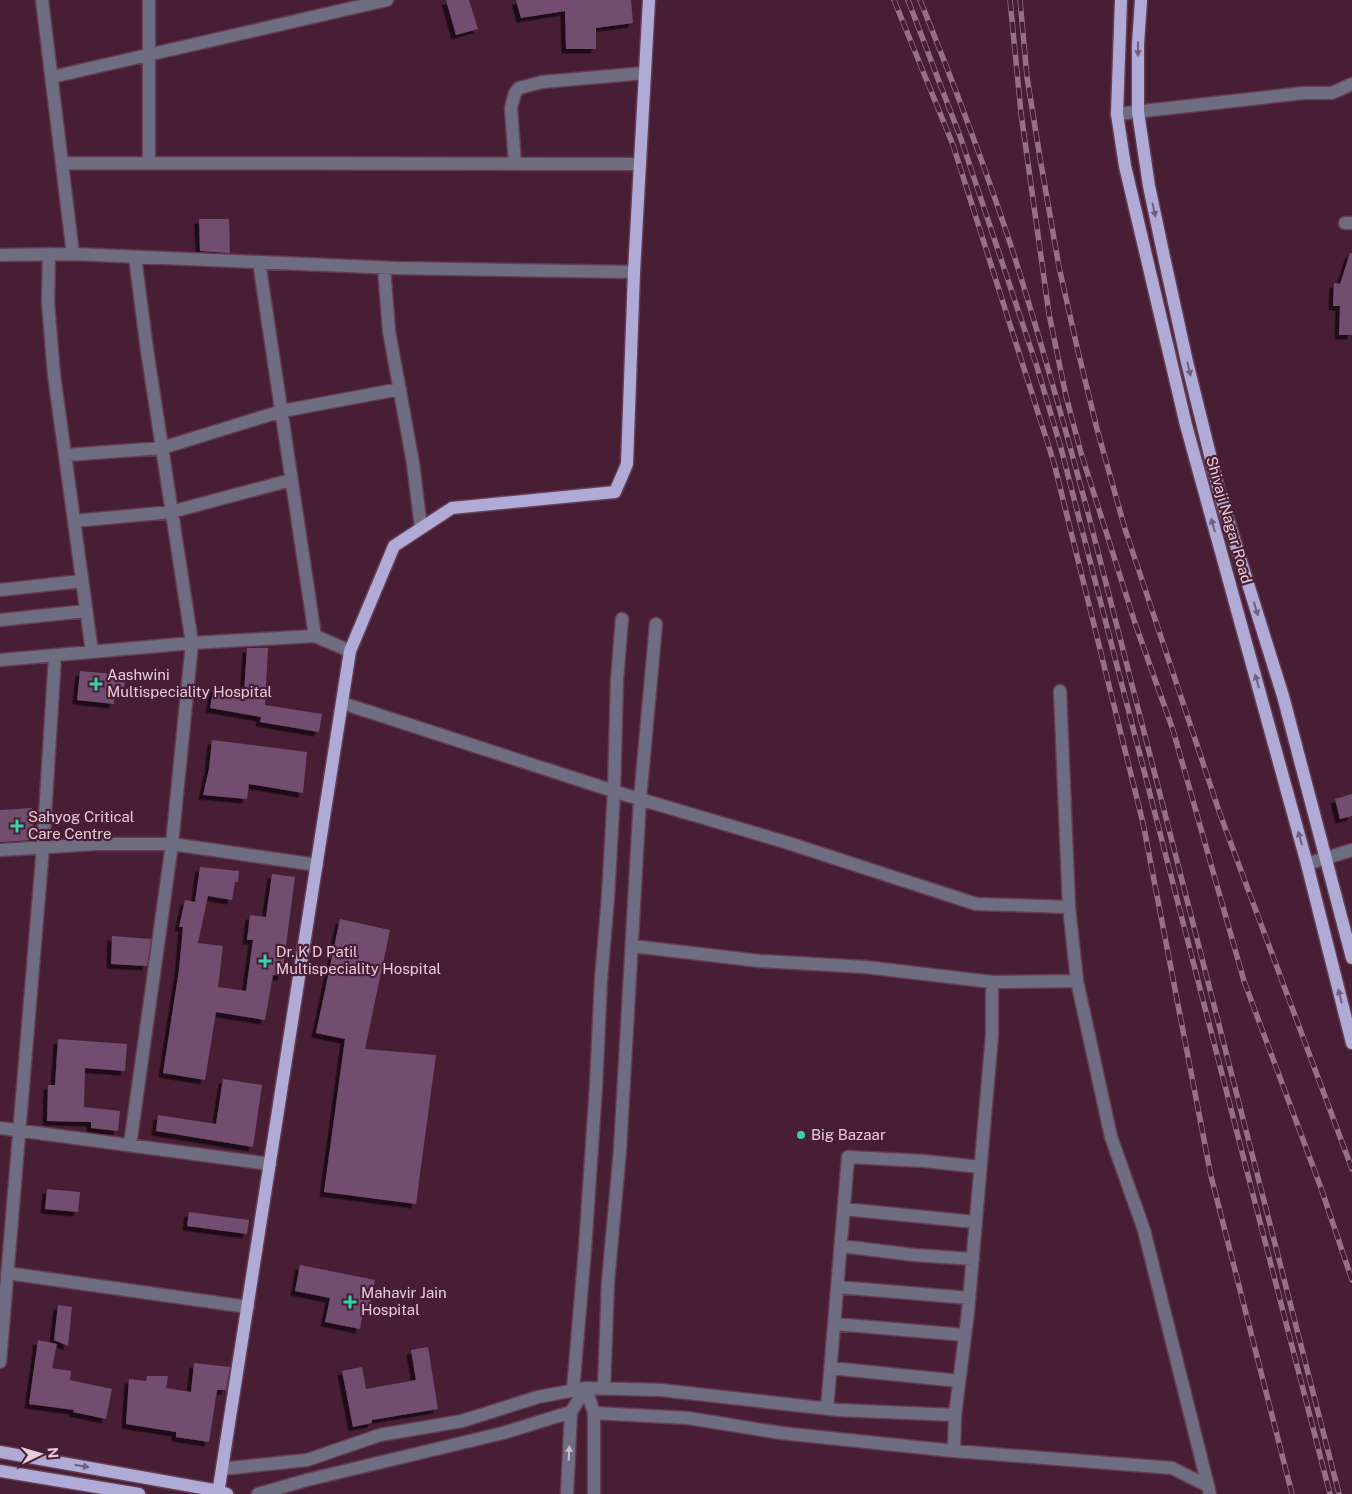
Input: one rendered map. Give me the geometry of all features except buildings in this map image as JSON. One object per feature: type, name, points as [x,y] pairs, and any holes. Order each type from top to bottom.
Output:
[{"type":"main road","points":[[0,1452],[222,1493],[222,1469],[350,651],[394,546],[452,508],[614,492],[627,464],[634,272],[649,0]]},
{"type":"main road","name":"Shivaji Nagar Road","points":[[1120,0],[1117,114],[1125,166],[1186,426],[1308,864],[1352,1043]]},
{"type":"main road","name":"Shivaji Nagar Road","points":[[1141,0],[1138,44],[1138,112],[1149,186],[1187,362],[1217,482],[1282,696],[1352,958]]},
{"type":"main road","points":[[0,1471],[139,1494]]},
{"type":"street","points":[[42,0],[73,254]]},
{"type":"street","points":[[149,0],[149,163]]},
{"type":"street","points":[[52,77],[387,0]]},
{"type":"street","points":[[515,164],[511,108],[515,93],[519,88],[542,82],[645,74]]},
{"type":"street","points":[[1117,114],[1304,93],[1332,93],[1352,84]]},
{"type":"street","points":[[62,163],[640,164]]},
{"type":"street","points":[[49,254],[48,303],[54,375],[92,652]]},
{"type":"street","points":[[0,255],[73,254],[384,268],[634,272]]},
{"type":"street","points":[[130,1145],[172,844],[192,643],[171,512],[135,257]]},
{"type":"street","points":[[260,262],[315,636]]},
{"type":"street","points":[[384,268],[389,331],[413,463],[421,528]]},
{"type":"street","points":[[66,455],[162,448],[282,411],[400,389]]},
{"type":"street","points":[[74,521],[171,512],[291,480]]},
{"type":"street","points":[[0,590],[82,581]]},
{"type":"street","points":[[0,620],[86,610]]},
{"type":"street","points":[[573,1390],[608,897],[614,791],[617,680],[622,619]]},
{"type":"street","points":[[604,1388],[608,1282],[620,1150],[640,799],[656,624]]},
{"type":"street","points":[[0,660],[192,643],[315,636],[350,651]]},
{"type":"street","points":[[0,1362],[43,847],[55,656]]},
{"type":"street","points":[[1060,691],[1068,907],[1077,981],[1111,1137],[1144,1230],[1209,1490]]},
{"type":"street","points":[[342,703],[614,791],[785,842],[976,904],[1068,907]]},
{"type":"street","points":[[0,850],[96,844],[172,844],[317,865]]},
{"type":"street","points":[[1308,864],[1352,850]]},
{"type":"street","points":[[632,946],[760,960],[865,967],[992,982],[1077,981]]},
{"type":"street","points":[[954,1450],[955,1416],[969,1298],[992,1035],[992,982]]},
{"type":"street","points":[[0,1128],[270,1164]]},
{"type":"street","points":[[827,1408],[848,1157],[924,1161],[980,1167]]},
{"type":"street","points":[[844,1209],[975,1222]]},
{"type":"street","points":[[841,1246],[914,1255],[972,1259]]},
{"type":"street","points":[[7,1274],[248,1307]]},
{"type":"street","points":[[838,1287],[969,1298]]},
{"type":"street","points":[[835,1324],[965,1335]]},
{"type":"street","points":[[831,1368],[959,1381]]},
{"type":"street","points":[[567,1494],[571,1412],[586,1388]]},
{"type":"street","points":[[586,1388],[594,1413],[594,1494]]},
{"type":"street","points":[[222,1469],[307,1460],[380,1435],[462,1421],[538,1397],[586,1388],[661,1390],[827,1408],[955,1416]]},
{"type":"street","points":[[258,1494],[307,1480],[503,1433],[571,1412]]},
{"type":"street","points":[[594,1413],[688,1418],[781,1433],[954,1450],[1172,1468],[1209,1490]]},
{"type":"railway","points":[[894,0],[953,145],[1054,463],[1143,823],[1211,1176],[1292,1494]]},
{"type":"railway","points":[[908,0],[961,139],[1037,367],[1061,448],[1330,1494]]},
{"type":"railway","points":[[920,0],[969,127],[1014,255],[1062,416],[1339,1494]]},
{"type":"railway","points":[[1010,0],[1021,113],[1049,314],[1066,396],[1081,453],[1136,626],[1173,730],[1244,981],[1321,1188],[1352,1280]]},
{"type":"railway","points":[[1020,0],[1027,77],[1059,267],[1097,429],[1125,529],[1220,814],[1352,1169]]},
{"type":"place","name":"Aashwini Multispeciality Hospital","points":[[96,684]]},
{"type":"place","name":"Sahyog Critical Care Centre","points":[[17,826]]},
{"type":"place","name":"Dr. K D Patil Multispeciality Hospital","points":[[265,961]]},
{"type":"place","name":"Big Bazaar","points":[[801,1135]]},
{"type":"place","name":"Mahavir Jain Hospital","points":[[350,1302]]}]
